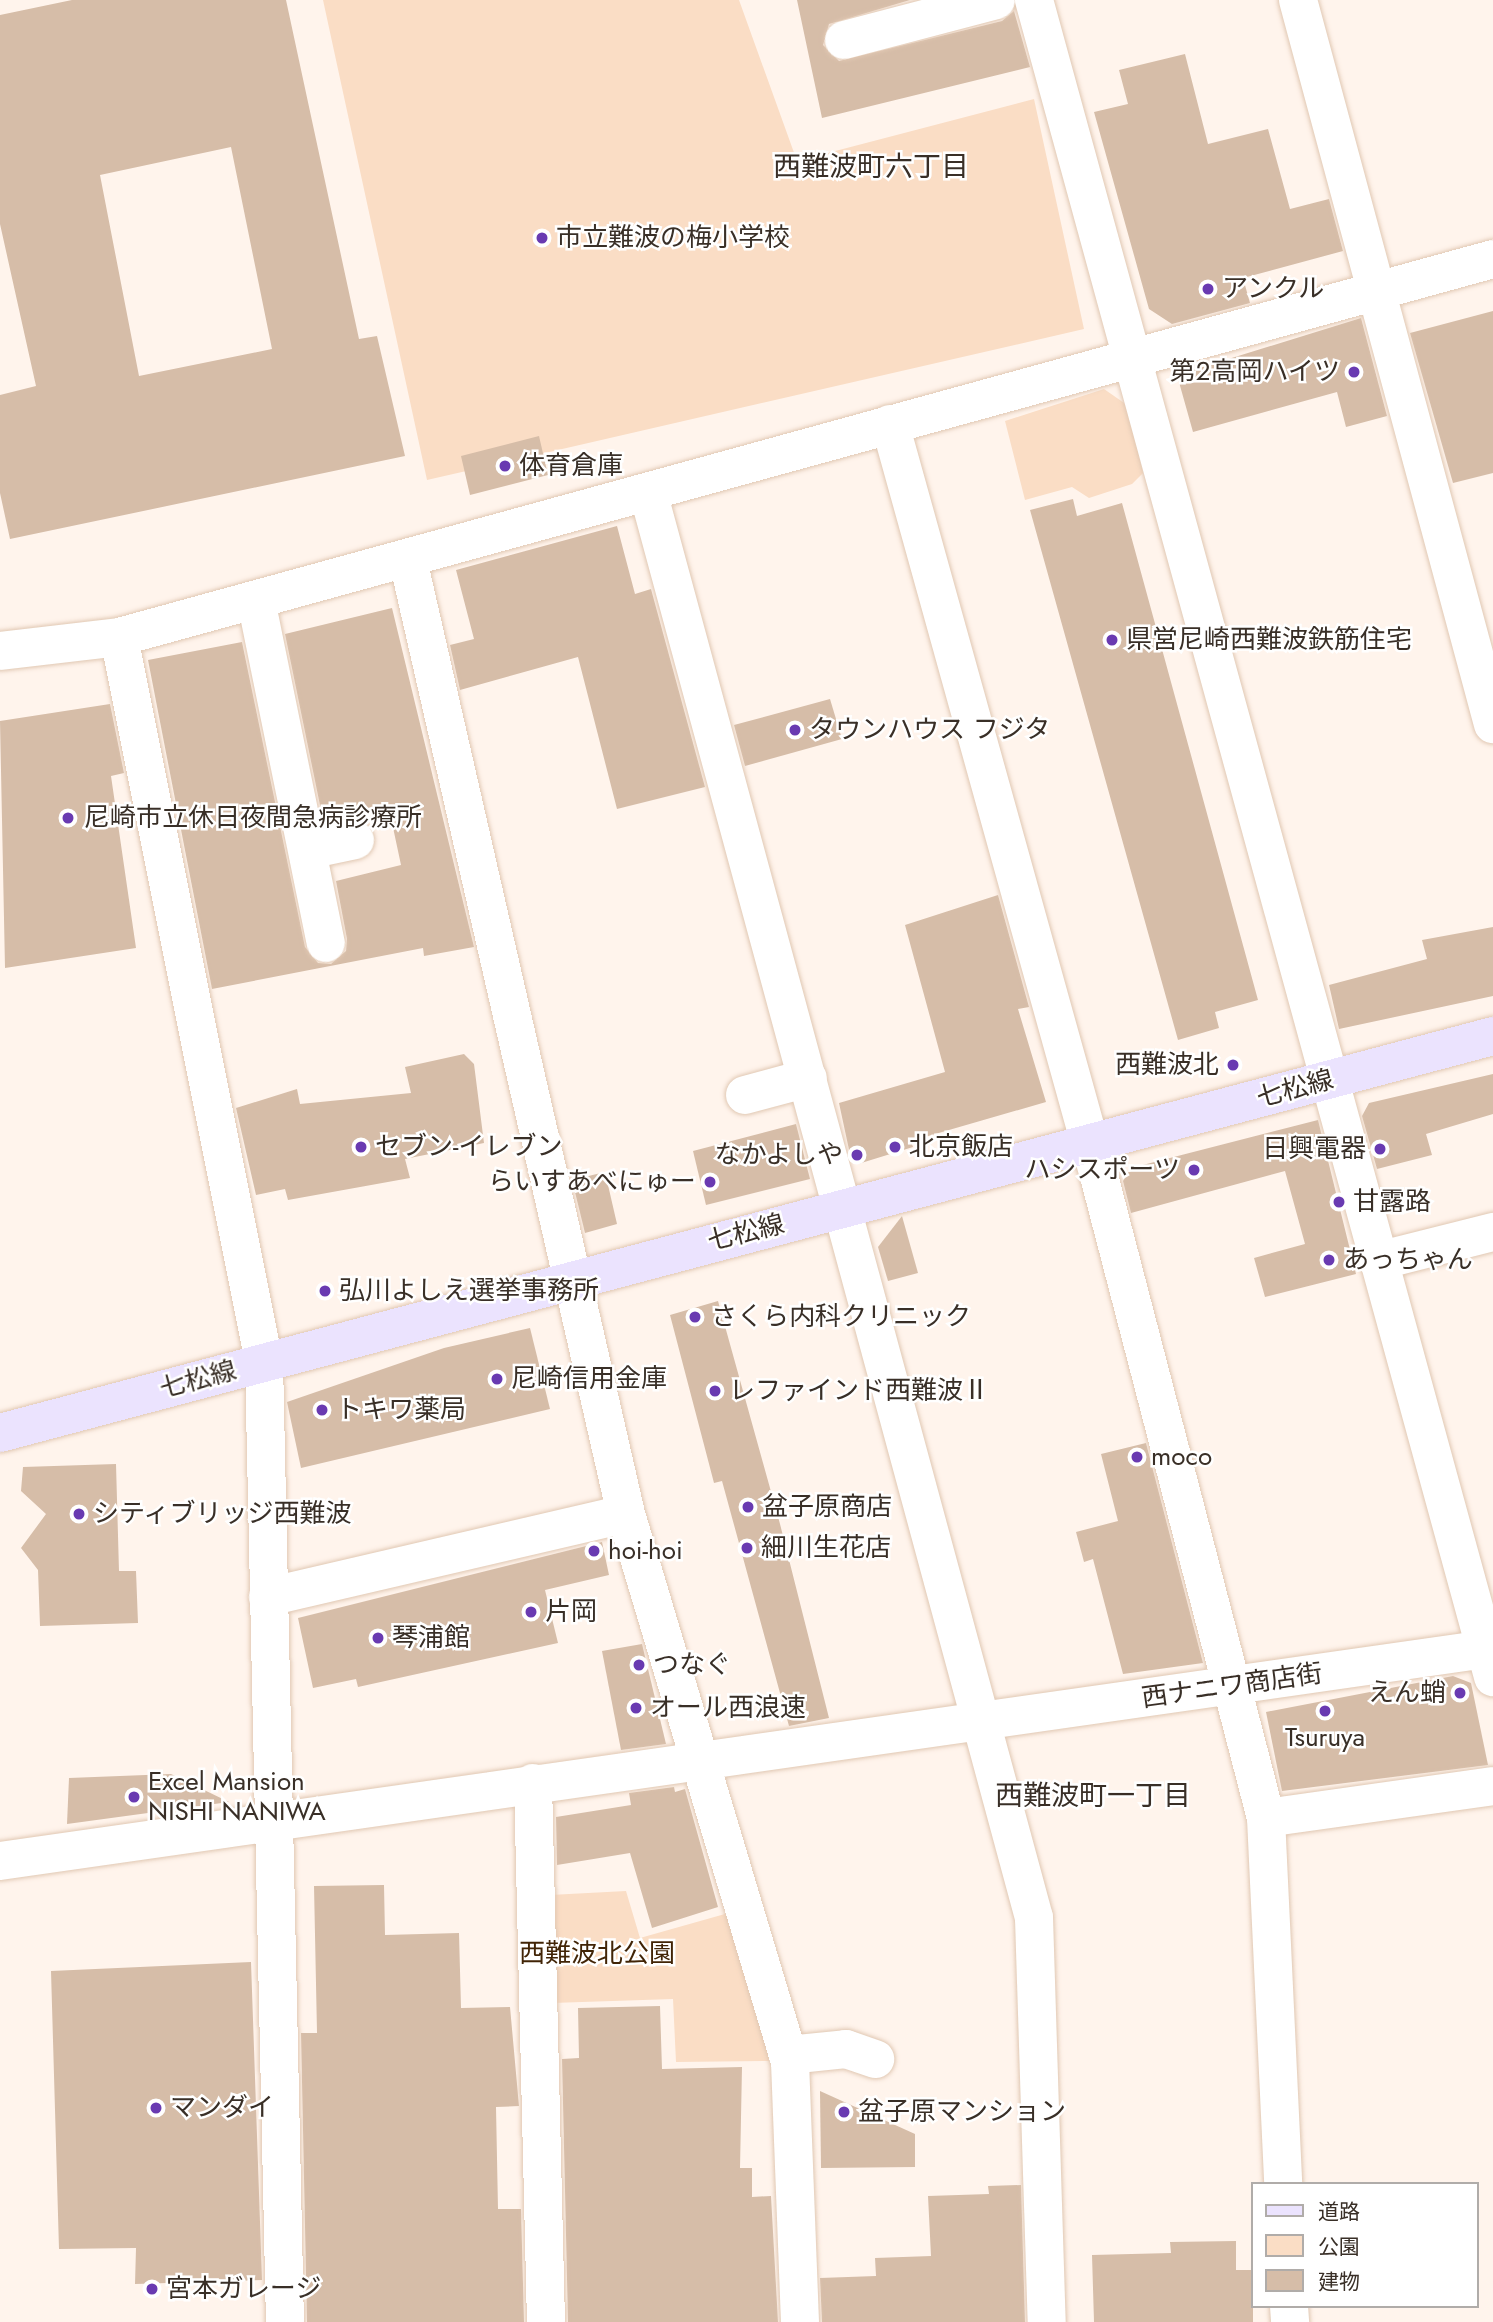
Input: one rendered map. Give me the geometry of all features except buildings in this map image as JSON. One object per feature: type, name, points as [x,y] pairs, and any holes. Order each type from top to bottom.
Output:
[{"type":"street","points":[[844,40],[996,0]]},
{"type":"street","points":[[1034,0],[1326,1081],[1491,1658]]},
{"type":"street","points":[[1298,0],[1493,724]]},
{"type":"street","points":[[0,651],[119,637],[408,560],[1131,356],[1493,259]]},
{"type":"street","points":[[890,424],[1090,1143],[1266,1818],[1283,2182]]},
{"type":"street","points":[[648,492],[843,1208],[974,1707],[1034,1918],[1047,2322]]},
{"type":"street","points":[[408,560],[574,1276],[626,1514],[788,2055],[800,2322]]},
{"type":"street","points":[[256,600],[327,943]]},
{"type":"street","points":[[119,637],[264,1362],[271,1818],[285,2322]]},
{"type":"street","points":[[308,850],[355,839]]},
{"type":"street","name":"七松線","points":[[0,1433],[574,1276],[843,1208],[1493,1036]]},
{"type":"street","points":[[745,1095],[807,1078]]},
{"type":"street","points":[[1378,1261],[1493,1232]]},
{"type":"street","points":[[268,1597],[626,1514]]},
{"type":"street","name":"西ナニワ商店街","points":[[0,1861],[271,1818],[700,1760],[974,1707],[1233,1685],[1491,1658]]},
{"type":"street","points":[[533,1783],[546,2322]]},
{"type":"street","points":[[1266,1818],[1493,1786]]},
{"type":"street","points":[[788,2055],[846,2049],[875,2059]]},
{"type":"green space","points":[[323,0],[739,0],[797,161],[1034,99],[1084,329],[427,480]]},
{"type":"green space","points":[[1104,389],[1127,405],[1143,473],[1132,484],[1089,498],[1072,487],[1025,500],[1005,421]]},
{"type":"green space","name":"西難波北公園","points":[[626,1891],[640,1938],[732,1912],[773,2061],[676,2062],[673,1999],[552,2003],[550,1895]]},
{"type":"place","name":"市立難波の梅小学校","points":[[542,238]]},
{"type":"place","name":"アンクル","points":[[1208,289]]},
{"type":"place","name":"第２高岡ハイツ","points":[[1354,372]]},
{"type":"place","name":"体育倉庫","points":[[505,466]]},
{"type":"place","name":"県営尼崎西難波鉄筋住宅","points":[[1112,640]]},
{"type":"place","name":"タウンハウス フジタ","points":[[795,730]]},
{"type":"place","name":"尼崎市立休日夜間急病診療所","points":[[68,818]]},
{"type":"place","name":"西難波北","points":[[1233,1065]]},
{"type":"place","name":"セブン-イレブン","points":[[361,1147]]},
{"type":"place","name":"北京飯店","points":[[895,1147]]},
{"type":"place","name":"日興電器","points":[[1380,1149]]},
{"type":"place","name":"なかよしや","points":[[857,1155]]},
{"type":"place","name":"ハシスポーツ","points":[[1194,1170]]},
{"type":"place","name":"らいすあべにゅー","points":[[710,1182]]},
{"type":"place","name":"甘露路","points":[[1339,1202]]},
{"type":"place","name":"あっちゃん","points":[[1329,1260]]},
{"type":"place","name":"弘川よしえ選挙事務所","points":[[325,1291]]},
{"type":"place","name":"さくら内科クリニック","points":[[695,1317]]},
{"type":"place","name":"尼崎信用金庫","points":[[497,1379]]},
{"type":"place","name":"レファインド西難波Ⅱ","points":[[715,1391]]},
{"type":"place","name":"トキワ薬局","points":[[322,1410]]},
{"type":"place","name":"moco","points":[[1137,1457]]},
{"type":"place","name":"盆子原商店","points":[[748,1507]]},
{"type":"place","name":"シティブリッジ西難波","points":[[79,1514]]},
{"type":"place","name":"細川生花店","points":[[747,1548]]},
{"type":"place","name":"hoi-hoi","points":[[594,1551]]},
{"type":"place","name":"片岡","points":[[531,1612]]},
{"type":"place","name":"琴浦館","points":[[378,1638]]},
{"type":"place","name":"つなぐ","points":[[639,1665]]},
{"type":"place","name":"えん蛸","points":[[1460,1693]]},
{"type":"place","name":"オール西浪速","points":[[636,1708]]},
{"type":"place","name":"Tsuruya","points":[[1325,1711]]},
{"type":"place","name":"Excel Mansion NISHI NANIWA","points":[[134,1797]]},
{"type":"place","name":"マンダイ","points":[[156,2108]]},
{"type":"place","name":"盆子原マンション","points":[[844,2112]]},
{"type":"place","name":"宮本ガレージ","points":[[152,2289]]},
{"type":"district","name":"西難波町六丁目","points":[[871,167]]},
{"type":"district","name":"西難波町一丁目","points":[[1093,1796]]}]
